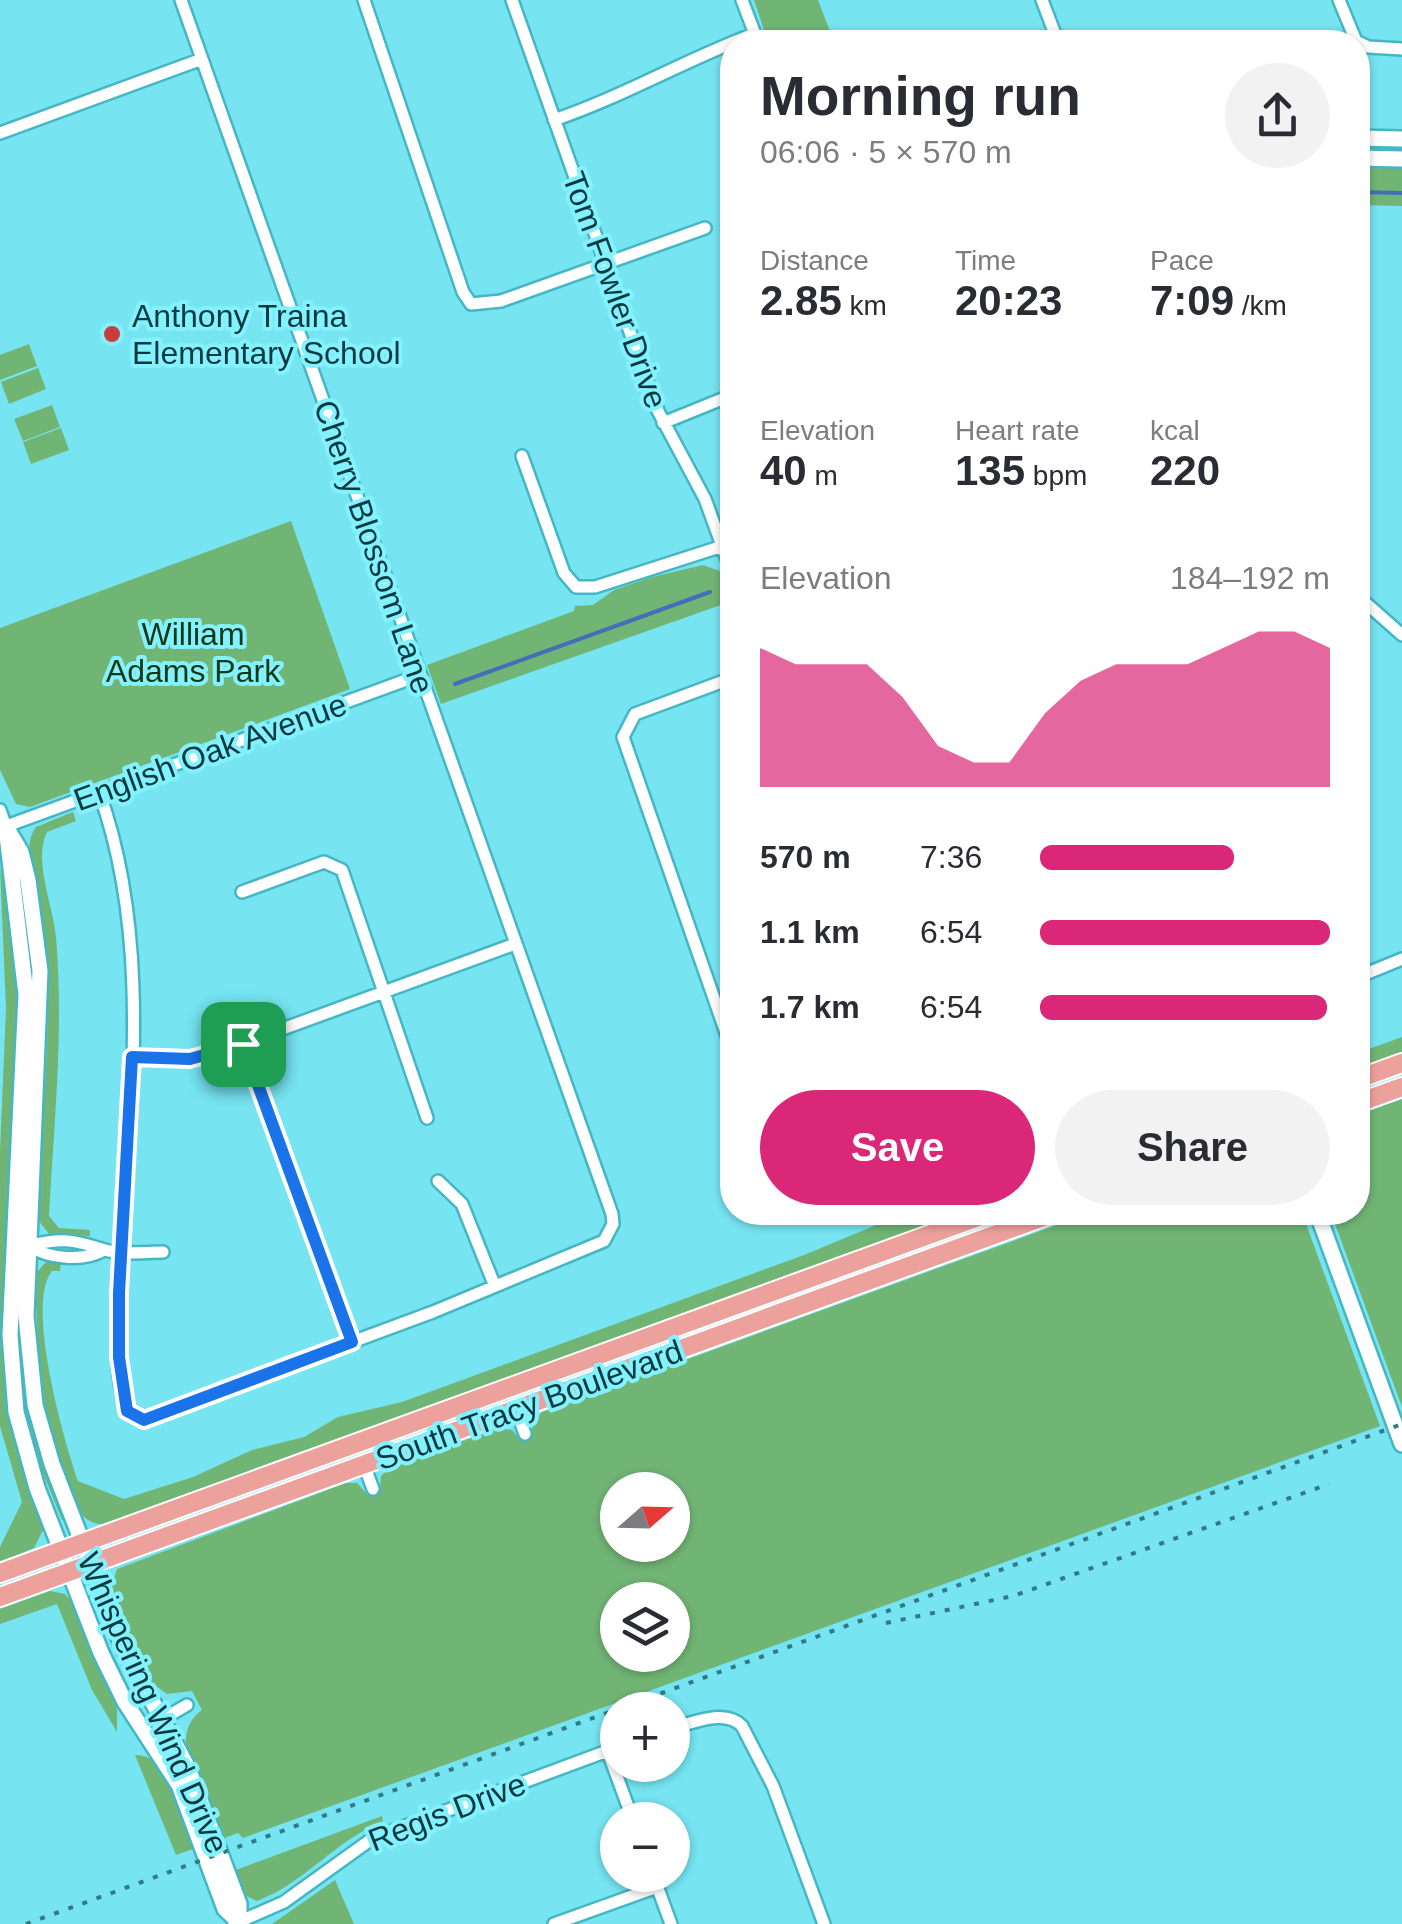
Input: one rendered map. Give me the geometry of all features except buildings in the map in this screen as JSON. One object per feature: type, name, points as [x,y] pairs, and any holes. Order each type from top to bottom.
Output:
[{"type":"main road","points":[[1370,1075],[1402,1063]]},
{"type":"main road","points":[[1370,1099],[1402,1087]]},
{"type":"main road","name":"South Tracy Boulevard","points":[[0,1574],[956,1225]]},
{"type":"main road","name":"South Tracy Boulevard","points":[[0,1597],[1021,1225]]},
{"type":"street","name":"Cherry Blossom Lane","points":[[181,0],[612,1214],[610,1233],[596,1247],[494,1284]]},
{"type":"street","name":"Tom Fowler Drive","points":[[512,0],[663,423],[720,527]]},
{"type":"street","points":[[742,0],[753,30]]},
{"type":"street","points":[[1042,0],[1053,30]]},
{"type":"street","points":[[1339,0],[1351,30]]},
{"type":"street","points":[[364,2],[462,292],[472,304],[501,301],[705,228]]},
{"type":"street","points":[[1370,47],[1402,49]]},
{"type":"street","points":[[554,120],[623,95],[684,60],[720,49]]},
{"type":"street","points":[[0,132],[202,59]]},
{"type":"street","points":[[1370,138],[1402,138]]},
{"type":"street","points":[[1370,158],[1402,159]]},
{"type":"street","points":[[663,423],[720,400]]},
{"type":"street","points":[[522,456],[564,573],[576,588],[595,587],[720,549]]},
{"type":"street","points":[[1370,607],[1402,635]]},
{"type":"street","name":"English Oak Avenue","points":[[3,828],[420,675]]},
{"type":"street","points":[[720,682],[641,711],[626,725],[624,744],[720,1016]]},
{"type":"street","points":[[99,792],[126,896],[132,948],[132,1057],[119,1293],[122,1399],[127,1411],[144,1420],[433,1312],[494,1284],[462,1204],[438,1181]]},
{"type":"street","name":"Whispering Wind Drive","points":[[0,810],[26,994],[22,1246],[31,1386],[45,1444],[127,1658],[200,1796],[239,1904],[237,1923]]},
{"type":"street","points":[[242,892],[324,862],[342,870],[428,1118]]},
{"type":"street","points":[[132,1057],[190,1059],[243,1044],[515,944]]},
{"type":"street","points":[[1370,972],[1402,959]]},
{"type":"street","points":[[243,1044],[352,1342]]},
{"type":"street","points":[[1322,1225],[1402,1444]]},
{"type":"street","points":[[22,1246],[59,1256],[92,1257],[104,1250],[163,1252]]},
{"type":"street","name":"Whispering Wind Drive","points":[[22,1246],[10,1335],[13,1395],[27,1456],[108,1668],[172,1771],[225,1909],[237,1923]]},
{"type":"street","points":[[516,1410],[525,1434]]},
{"type":"street","points":[[364,1465],[373,1489]]},
{"type":"street","points":[[161,1720],[187,1705]]},
{"type":"street","points":[[690,1724],[720,1716],[735,1719],[773,1786],[824,1924]]},
{"type":"street","name":"Regis Drive","points":[[237,1923],[284,1902],[372,1838],[600,1755]]},
{"type":"street","points":[[554,1924],[629,1892]]},
{"type":"street","points":[[659,1892],[670,1924]]},
{"type":"green space","points":[[754,0],[818,0],[829,30],[764,30]]},
{"type":"green space","points":[[1370,166],[1402,166],[1402,206],[1370,205]]},
{"type":"green space","points":[[29,344],[37,366],[0,380],[0,355]]},
{"type":"green space","points":[[38,368],[46,389],[9,404],[1,382]]},
{"type":"green space","points":[[52,405],[60,427],[23,441],[14,419]]},
{"type":"green space","points":[[61,428],[69,450],[31,464],[23,442]]},
{"type":"green space","name":"William Adams Park","points":[[291,521],[350,689],[30,807],[16,804],[0,770],[0,628]]},
{"type":"green space","points":[[703,565],[720,571],[720,605],[441,704],[427,665],[574,611],[575,606],[593,605],[614,590]]},
{"type":"green space","points":[[73,812],[76,821],[47,832],[42,856],[56,937],[59,1007],[49,1216],[59,1228],[90,1230],[90,1236],[49,1234],[39,1221],[48,1003],[44,930],[29,849],[36,827]]},
{"type":"green space","points":[[0,866],[15,947],[18,993],[2,1354],[13,1437],[43,1530],[34,1548],[0,1562],[0,1547],[22,1502],[0,1426],[0,1151],[6,1009]]},
{"type":"green space","points":[[1402,1037],[1402,1052],[1370,1064],[1370,1049]]},
{"type":"green space","points":[[1402,1099],[1402,1407],[1335,1225],[1370,1225],[1370,1111]]},
{"type":"green space","points":[[876,1225],[927,1225],[104,1524],[84,1517],[68,1494],[56,1459],[37,1331],[36,1273],[46,1262],[61,1261],[60,1271],[52,1271],[45,1288],[45,1341],[64,1436],[78,1481],[124,1499],[193,1477],[252,1450],[304,1437],[338,1417],[402,1402]]},
{"type":"green space","points":[[1057,1225],[1306,1225],[1380,1426],[646,1692],[600,1692],[600,1709],[243,1838],[238,1833],[222,1839],[191,1772],[187,1754],[186,1737],[191,1722],[202,1710],[192,1691],[167,1694],[148,1680],[111,1587],[117,1569],[346,1483],[357,1483],[368,1495],[380,1490],[381,1476],[390,1467],[499,1428],[512,1430],[520,1439],[532,1434],[532,1423],[542,1412]]},
{"type":"green space","points":[[21,1276],[22,1308],[66,1518],[62,1520],[21,1419],[13,1367]]},
{"type":"green space","points":[[50,1591],[65,1594],[73,1603],[117,1709],[117,1732],[92,1690],[57,1604],[0,1624],[0,1609]]},
{"type":"green space","points":[[135,1755],[159,1765],[169,1777],[196,1848],[176,1855]]},
{"type":"green space","points":[[382,1816],[383,1821],[350,1839],[274,1893],[257,1901],[242,1894],[233,1871]]},
{"type":"green space","points":[[335,1880],[354,1924],[272,1924]]},
{"type":"waterway","points":[[1370,192],[1402,193]]},
{"type":"waterway","points":[[455,684],[710,592]]},
{"type":"railway","points":[[26,1924],[1402,1424]]},
{"type":"railway","points":[[886,1623],[1013,1596],[1329,1484]]},
{"type":"place","name":"Anthony Traina Elementary School","points":[[112,334]]},
{"type":"route","points":[[243,1044],[352,1342],[144,1420],[127,1411],[122,1399],[119,1357],[132,1057],[190,1059],[243,1044]]}]
